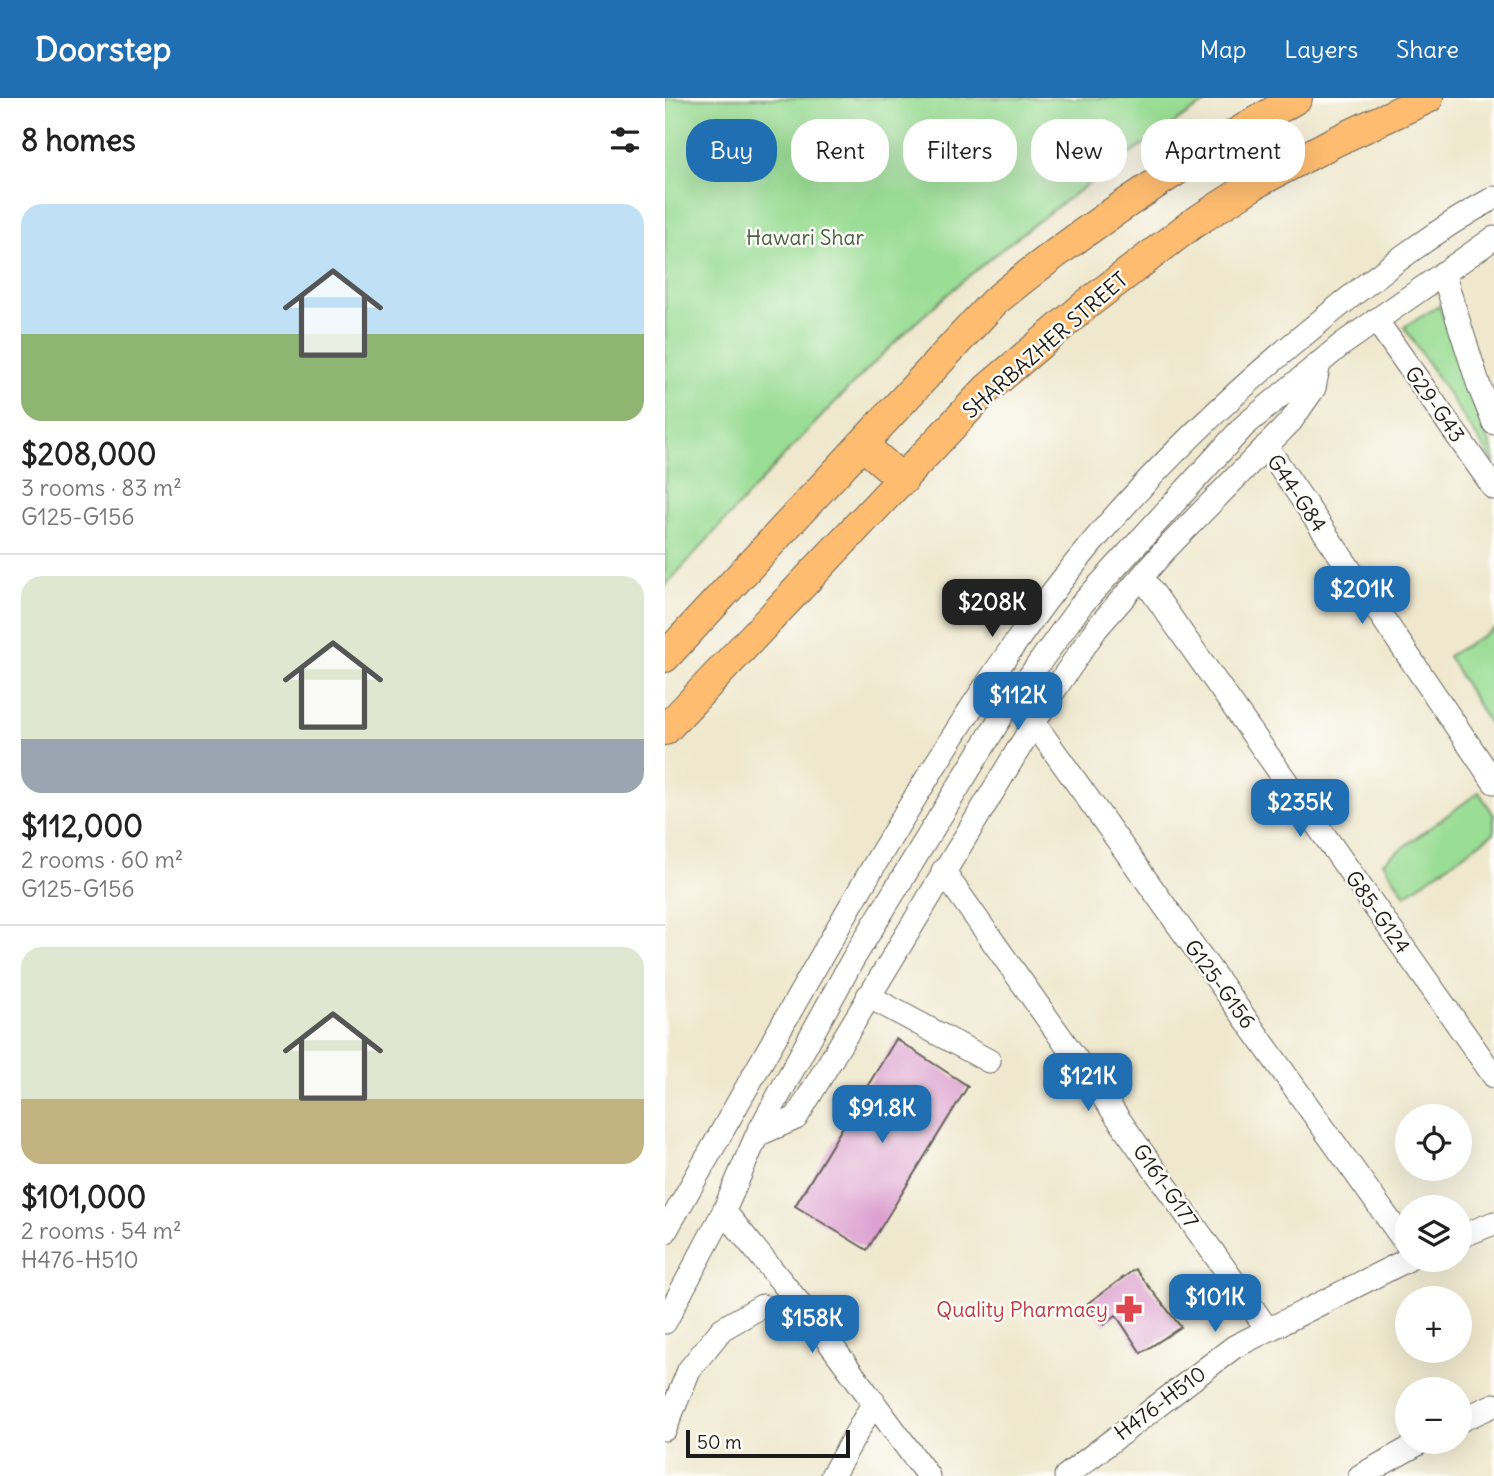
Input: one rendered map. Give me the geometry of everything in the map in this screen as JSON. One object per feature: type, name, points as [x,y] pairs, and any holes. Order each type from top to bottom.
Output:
[{"type":"main road","points":[[665,657],[993,302],[1044,260],[1174,171],[1297,98]]},
{"type":"main road","name":"SHARBAZHER STREET","points":[[665,730],[987,389],[1087,304],[1192,224],[1258,182],[1428,98]]},
{"type":"main road","points":[[862,444],[903,480]]},
{"type":"street","points":[[665,1232],[828,943],[920,789],[1044,603],[1137,492],[1180,448],[1302,336],[1365,285],[1491,205]]},
{"type":"street","points":[[665,1322],[724,1211],[757,1135],[860,947],[1006,709],[1081,605],[1244,426],[1319,363],[1494,238]]},
{"type":"street","points":[[1443,272],[1479,386],[1494,423]]},
{"type":"street","name":"G29-G43","points":[[1377,320],[1494,488]]},
{"type":"street","points":[[757,1135],[796,1118],[943,871],[1034,723],[1096,629],[1291,421],[1314,388],[1319,363]]},
{"type":"street","name":"G44-G84","points":[[1266,446],[1494,782]]},
{"type":"street","name":"G85-G124","points":[[1142,577],[1494,1076]]},
{"type":"street","name":"G125-G156","points":[[1034,723],[1395,1228]]},
{"type":"street","name":"G161-G177","points":[[943,871],[1268,1330]]},
{"type":"street","points":[[868,996],[989,1061]]},
{"type":"street","points":[[705,1160],[737,1177]]},
{"type":"street","points":[[724,1211],[812,1319],[928,1476]]},
{"type":"street","points":[[1472,1232],[1494,1223]]},
{"type":"street","name":"H476-H510","points":[[1066,1476],[1234,1347],[1395,1266]]},
{"type":"street","points":[[665,1429],[689,1370],[722,1329],[762,1306],[812,1319]]},
{"type":"street","points":[[832,1476],[874,1402]]},
{"type":"street","points":[[1472,1415],[1494,1405]]},
{"type":"street","points":[[1360,1476],[1399,1454]]},
{"type":"green space","name":"Hawari Shar","points":[[665,98],[1215,98],[1180,119],[1141,119],[1141,146],[1127,156],[1127,119],[1031,119],[1031,182],[1091,182],[987,261],[888,349],[759,483],[665,586]]},
{"type":"green space","points":[[1439,306],[1494,455],[1494,463],[1404,327]]},
{"type":"green space","points":[[1494,629],[1494,718],[1488,722],[1448,656]]},
{"type":"green space","points":[[1479,792],[1494,815],[1494,833],[1405,895],[1383,862]]},
{"type":"building","points":[[896,1039],[968,1086],[867,1250],[795,1206]]},
{"type":"building","name":"Quality Pharmacy","points":[[1135,1269],[1181,1327],[1141,1353],[1116,1315],[1104,1325],[1088,1303]]},
{"type":"place","name":"Quality Pharmacy","points":[[1129,1309]]}]
